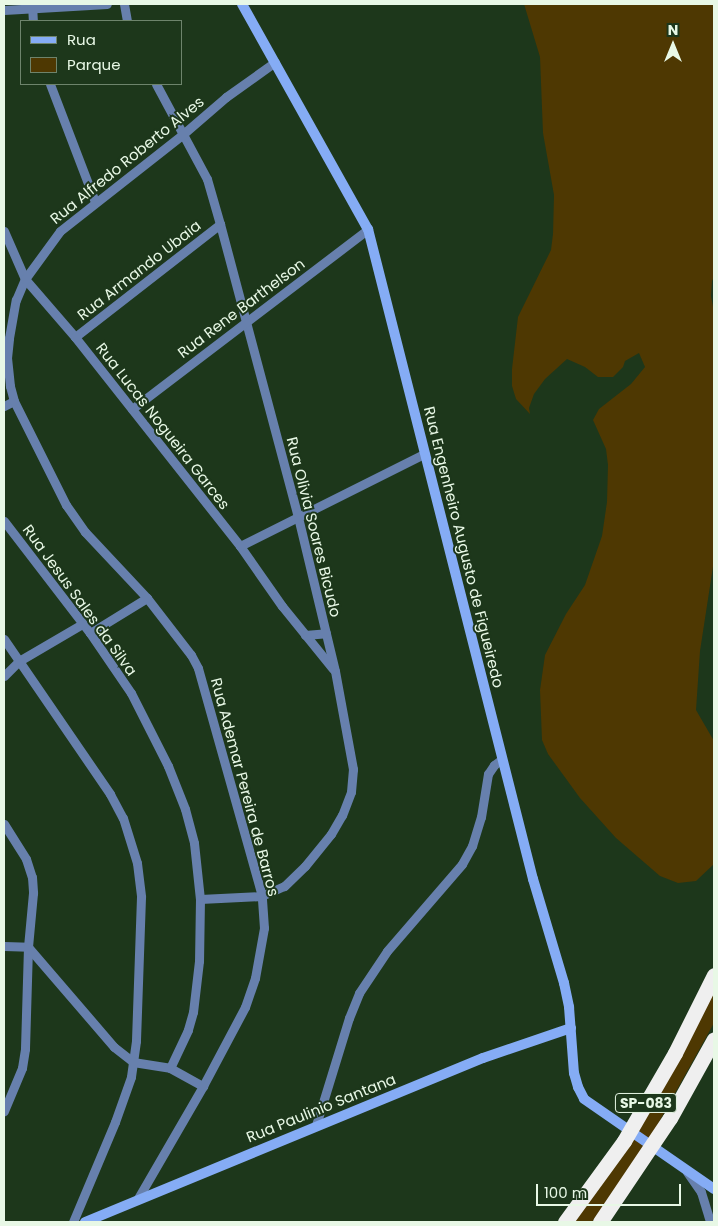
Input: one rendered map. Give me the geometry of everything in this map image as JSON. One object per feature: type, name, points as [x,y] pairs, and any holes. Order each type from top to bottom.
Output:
[{"type":"highway","name":"SP-083","points":[[565,1222],[624,1141],[676,1053],[714,975]]},
{"type":"highway","name":"SP-083","points":[[600,1222],[670,1118],[714,1039]]},
{"type":"main road","name":"Rua Engenheiro Augusto de Figueiredo","points":[[242,4],[368,230],[533,879],[564,983],[571,1028],[574,1073],[578,1087],[584,1100],[682,1165],[714,1189]]},
{"type":"main road","name":"Rua Paulinio Santana","points":[[85,1222],[483,1058],[571,1028]]},
{"type":"street","points":[[4,10],[32,6],[108,4]]},
{"type":"street","points":[[124,4],[128,20]]},
{"type":"street","points":[[32,6],[33,20]]},
{"type":"street","name":"Rua Alfredo Roberto Alves","points":[[7,386],[9,338],[16,300],[25,279],[60,231],[226,98],[275,62]]},
{"type":"street","points":[[50,85],[95,202]]},
{"type":"street","name":"Rua Olivia Soares Bicudo","points":[[157,85],[207,179],[220,224],[298,517],[335,671],[352,753],[353,769],[351,792],[342,815],[331,834],[305,866],[284,886],[262,896],[200,899]]},
{"type":"street","name":"Rua Armando Ubaia","points":[[75,337],[220,224]]},
{"type":"street","name":"Rua Rene Barthelson","points":[[132,409],[368,230]]},
{"type":"street","name":"Rua Lucas Nogueira Garces","points":[[4,231],[25,279],[75,337],[132,409],[240,546],[305,635],[335,671]]},
{"type":"street","name":"Rua Ademar Pereira de Barros","points":[[7,386],[66,505],[85,532],[147,598],[191,655],[204,682],[262,896],[264,928],[255,978],[238,1021],[137,1200]]},
{"type":"street","points":[[4,406],[14,401]]},
{"type":"street","points":[[240,546],[424,454]]},
{"type":"street","name":"Rua Jesus Sales da Silva","points":[[4,521],[90,633],[143,716],[182,800],[194,843],[200,899],[199,961],[196,997],[188,1030],[170,1068]]},
{"type":"street","points":[[90,633],[147,598]]},
{"type":"street","points":[[4,676],[19,661],[82,624]]},
{"type":"street","points":[[305,635],[326,633]]},
{"type":"street","points":[[4,639],[110,794],[123,818],[132,842],[142,897],[133,1062],[124,1099],[73,1222]]},
{"type":"street","points":[[316,1126],[349,1018],[359,993],[387,951],[462,864],[472,846],[481,817],[488,774],[502,759]]},
{"type":"street","points":[[4,824],[26,860],[32,877],[33,893],[28,947],[25,1049],[22,1068],[4,1111]]},
{"type":"street","points":[[4,946],[28,947],[114,1047],[133,1062],[170,1068],[203,1086]]},
{"type":"street","points":[[682,1165],[701,1192],[712,1217]]},
{"type":"green space","points":[[524,4],[714,4],[714,277],[711,296],[714,312],[714,560],[700,651],[696,710],[714,741],[714,864],[696,881],[678,883],[660,876],[616,838],[580,798],[548,754],[542,740],[540,690],[545,655],[566,614],[585,585],[602,536],[607,502],[608,465],[606,449],[593,420],[599,409],[631,384],[645,367],[639,353],[625,361],[623,367],[613,377],[598,377],[585,367],[567,359],[545,379],[534,394],[529,408],[530,414],[516,399],[512,386],[512,369],[518,317],[551,250],[554,195],[543,133],[540,57]]},
{"type":"green space","points":[[714,989],[714,1023],[654,1131],[592,1222],[572,1222]]}]
